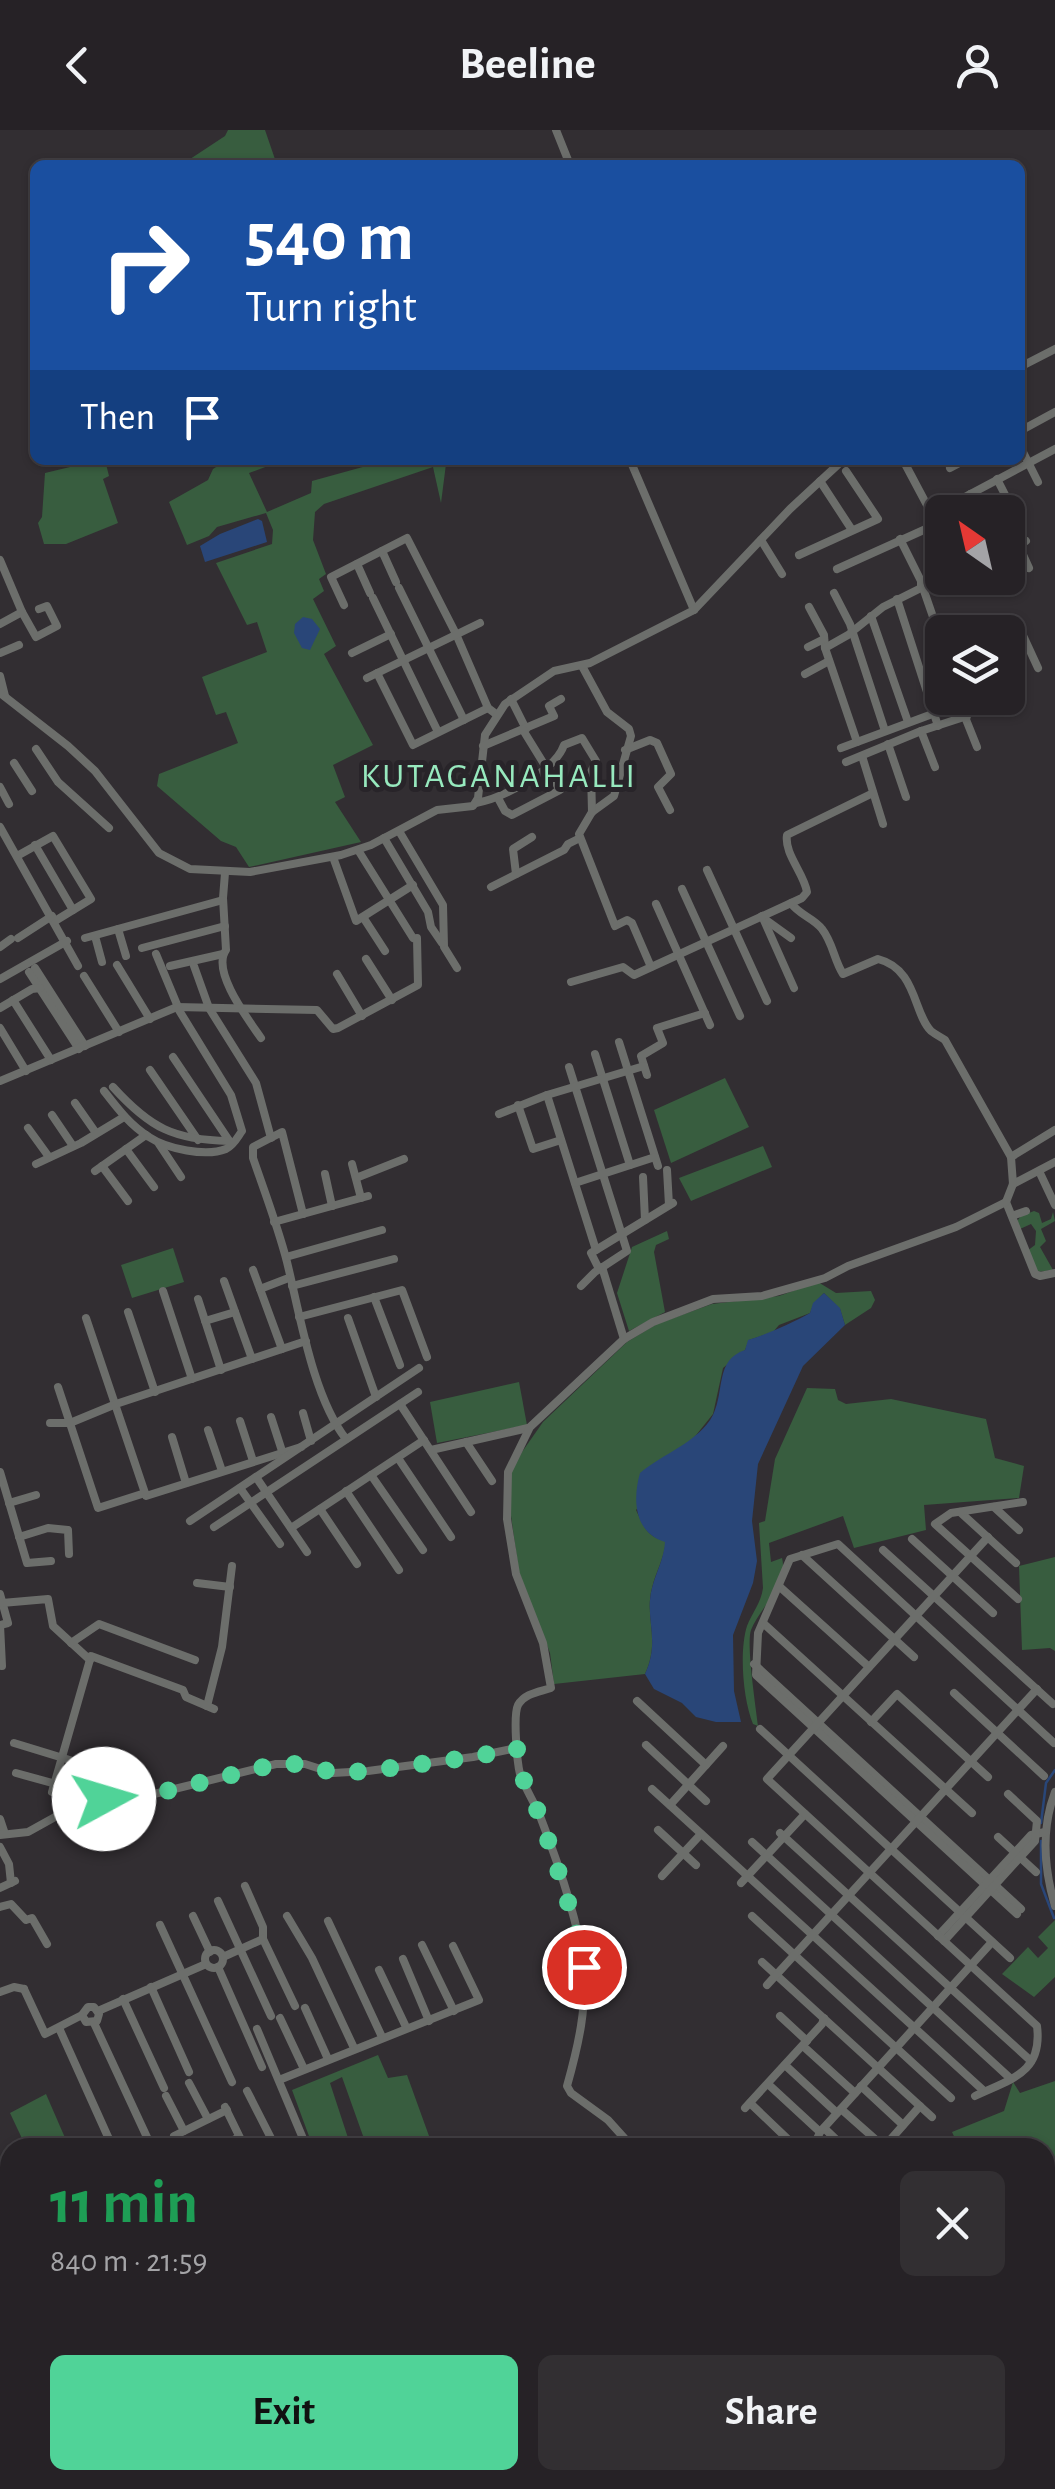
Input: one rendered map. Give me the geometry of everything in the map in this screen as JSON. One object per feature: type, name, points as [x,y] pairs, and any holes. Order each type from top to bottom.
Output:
[{"type":"street","points":[[556,130],[568,160]]},
{"type":"street","points":[[1025,364],[1055,349]]},
{"type":"street","points":[[1025,428],[1055,412]]},
{"type":"street","points":[[1025,465],[1055,449]]},
{"type":"street","points":[[1025,457],[1038,482]]},
{"type":"street","points":[[632,465],[694,610]]},
{"type":"street","points":[[377,672],[413,745],[492,711],[554,671],[582,666],[694,610],[838,465]]},
{"type":"street","points":[[837,569],[900,538],[935,526],[938,521],[906,465]]},
{"type":"street","points":[[950,468],[956,465]]},
{"type":"street","points":[[968,495],[1024,465]]},
{"type":"street","points":[[799,555],[878,519],[846,471]]},
{"type":"street","points":[[997,479],[1005,495]]},
{"type":"street","points":[[820,481],[852,530]]},
{"type":"street","points":[[344,605],[331,578],[407,538],[492,711],[476,803]]},
{"type":"street","points":[[900,538],[932,615]]},
{"type":"street","points":[[761,540],[782,574]]},
{"type":"street","points":[[382,551],[464,720]]},
{"type":"street","points":[[1025,554],[1029,568]]},
{"type":"street","points":[[0,560],[36,638],[58,626],[47,606],[39,609]]},
{"type":"street","points":[[356,564],[438,732]]},
{"type":"street","points":[[808,646],[851,632],[925,585]]},
{"type":"street","points":[[834,592],[884,731]]},
{"type":"street","points":[[898,599],[925,681]]},
{"type":"street","points":[[809,606],[857,742]]},
{"type":"street","points":[[0,624],[22,612]]},
{"type":"street","points":[[871,616],[908,722]]},
{"type":"street","points":[[367,678],[480,623]]},
{"type":"street","points":[[352,653],[391,634]]},
{"type":"street","points":[[1025,641],[1038,668]]},
{"type":"street","points":[[0,653],[19,644]]},
{"type":"street","points":[[805,674],[829,661]]},
{"type":"street","points":[[582,666],[607,712],[632,736],[614,796],[592,812],[579,831],[580,838],[615,926],[628,920],[632,923],[651,966]]},
{"type":"street","points":[[0,676],[2,694],[94,771],[159,853],[190,869],[250,872],[358,850],[437,810],[471,808],[498,798],[546,767],[564,745],[584,738],[596,761],[591,772],[592,812]]},
{"type":"street","points":[[483,746],[554,716],[549,706],[561,698]]},
{"type":"street","points":[[498,798],[504,811],[512,815],[560,788],[524,730],[511,699]]},
{"type":"street","points":[[841,748],[927,715]]},
{"type":"street","points":[[936,715],[938,726]]},
{"type":"street","points":[[846,762],[965,717],[977,746]]},
{"type":"street","points":[[921,731],[934,767]]},
{"type":"street","points":[[626,750],[650,740],[657,744],[670,771],[671,777],[658,787],[670,810]]},
{"type":"street","points":[[888,744],[906,796]]},
{"type":"street","points":[[36,749],[58,782],[109,828]]},
{"type":"street","points":[[862,756],[883,824]]},
{"type":"street","points":[[14,763],[32,791]]},
{"type":"street","points":[[0,787],[9,804]]},
{"type":"street","points":[[571,982],[623,967],[634,974],[791,903],[807,892],[785,843],[786,836],[873,793]]},
{"type":"street","points":[[0,826],[78,966]]},
{"type":"street","points":[[399,831],[443,905],[444,947]]},
{"type":"street","points":[[0,946],[92,899],[53,836],[17,856]]},
{"type":"street","points":[[384,838],[458,968]]},
{"type":"street","points":[[516,874],[513,849],[532,838]]},
{"type":"street","points":[[490,887],[580,838]]},
{"type":"street","points":[[36,846],[73,910]]},
{"type":"street","points":[[0,1081],[178,1007],[316,1010],[333,1028],[418,986],[415,938],[358,850]]},
{"type":"street","points":[[333,857],[356,921],[412,886]]},
{"type":"street","points":[[708,870],[767,1001]]},
{"type":"street","points":[[170,966],[226,950],[225,873]]},
{"type":"street","points":[[682,889],[740,1016]]},
{"type":"street","points":[[102,962],[90,937],[223,900]]},
{"type":"street","points":[[791,903],[820,926],[832,944],[843,974],[878,959],[884,959],[901,974],[916,996],[927,1025],[945,1040],[1011,1157],[1012,1184],[1006,1202],[1035,1274],[1055,1273]]},
{"type":"street","points":[[656,904],[710,1025]]},
{"type":"street","points":[[363,916],[385,951]]},
{"type":"street","points":[[763,917],[790,938]]},
{"type":"street","points":[[763,917],[794,988]]},
{"type":"street","points":[[142,948],[224,926]]},
{"type":"street","points":[[118,929],[126,956]]},
{"type":"street","points":[[0,979],[66,941]]},
{"type":"street","points":[[156,954],[178,1007],[231,1095],[242,1131],[231,1144],[200,1152],[158,1144]]},
{"type":"street","points":[[222,954],[222,967],[240,1008],[261,1038]]},
{"type":"street","points":[[366,959],[392,1000]]},
{"type":"street","points":[[118,966],[150,1019]]},
{"type":"street","points":[[194,966],[210,1008],[256,1083],[271,1138]]},
{"type":"street","points":[[32,970],[82,1047],[40,988],[32,970]]},
{"type":"street","points":[[337,974],[362,1016]]},
{"type":"street","points":[[84,976],[119,1032]]},
{"type":"street","points":[[0,1008],[40,988]]},
{"type":"street","points":[[13,1000],[52,1060]]},
{"type":"street","points":[[499,1114],[575,1086],[646,1070],[641,1056],[662,1043],[657,1028],[705,1013]]},
{"type":"street","points":[[0,1028],[26,1071]]},
{"type":"street","points":[[619,1042],[671,1204],[592,1253],[624,1339]]},
{"type":"street","points":[[595,1054],[630,1165]]},
{"type":"street","points":[[173,1057],[231,1144]]},
{"type":"street","points":[[570,1068],[628,1251],[600,1268],[581,1286]]},
{"type":"street","points":[[150,1070],[198,1140]]},
{"type":"street","points":[[182,1177],[158,1144],[124,1117],[109,1089],[169,1134],[231,1144]]},
{"type":"street","points":[[547,1095],[596,1250]]},
{"type":"street","points":[[75,1103],[96,1132]]},
{"type":"street","points":[[518,1104],[533,1148],[561,1140]]},
{"type":"street","points":[[52,1114],[73,1146]]},
{"type":"street","points":[[36,1164],[124,1117]]},
{"type":"street","points":[[28,1128],[49,1157]]},
{"type":"street","points":[[1011,1157],[1055,1130]]},
{"type":"street","points":[[303,1214],[282,1132],[252,1147],[286,1257],[289,1283],[306,1342],[335,1425],[346,1440]]},
{"type":"street","points":[[128,1201],[99,1168],[146,1135]]},
{"type":"street","points":[[126,1149],[154,1187]]},
{"type":"street","points":[[356,1178],[404,1159]]},
{"type":"street","points":[[1012,1184],[1055,1162]]},
{"type":"street","points":[[274,1222],[365,1197],[352,1164]]},
{"type":"street","points":[[574,1183],[630,1165],[660,1165]]},
{"type":"street","points":[[1039,1171],[1052,1187],[1055,1204]]},
{"type":"street","points":[[325,1174],[332,1206]]},
{"type":"street","points":[[643,1177],[645,1220]]},
{"type":"street","points":[[624,2138],[567,2086],[578,2047],[584,1967],[577,1928],[540,1816],[520,1772],[515,1713],[527,1695],[551,1688],[542,1643],[516,1574],[508,1519],[508,1472],[530,1427],[624,1339],[653,1322],[714,1299],[762,1296],[825,1278],[848,1266],[956,1228],[1006,1202]]},
{"type":"street","points":[[1012,1216],[1026,1212]]},
{"type":"street","points":[[286,1257],[382,1230]]},
{"type":"street","points":[[260,1289],[394,1259]]},
{"type":"street","points":[[253,1270],[282,1349]]},
{"type":"street","points":[[224,1281],[252,1360]]},
{"type":"street","points":[[298,1317],[402,1290],[427,1356]]},
{"type":"street","points":[[163,1291],[192,1379]]},
{"type":"street","points":[[374,1297],[400,1365]]},
{"type":"street","points":[[198,1299],[221,1370]]},
{"type":"street","points":[[128,1312],[154,1392]]},
{"type":"street","points":[[205,1321],[235,1312]]},
{"type":"street","points":[[86,1318],[146,1496],[301,1448]]},
{"type":"street","points":[[348,1318],[376,1397]]},
{"type":"street","points":[[50,1424],[70,1423],[116,1404],[306,1342]]},
{"type":"street","points":[[190,1522],[419,1368]]},
{"type":"street","points":[[58,1387],[98,1508],[144,1492]]},
{"type":"street","points":[[214,1527],[418,1392]]},
{"type":"street","points":[[400,1404],[471,1512]]},
{"type":"street","points":[[303,1412],[311,1441]]},
{"type":"street","points":[[271,1417],[282,1451]]},
{"type":"street","points":[[240,1421],[253,1460]]},
{"type":"street","points":[[430,1450],[530,1427]]},
{"type":"street","points":[[208,1430],[222,1471]]},
{"type":"street","points":[[172,1437],[186,1483]]},
{"type":"street","points":[[240,1488],[278,1542],[291,1529],[424,1440]]},
{"type":"street","points":[[466,1442],[492,1481]]},
{"type":"street","points":[[398,1458],[451,1537]]},
{"type":"street","points":[[0,1472],[27,1563],[51,1561]]},
{"type":"street","points":[[371,1475],[423,1550]]},
{"type":"street","points":[[256,1477],[307,1552]]},
{"type":"street","points":[[346,1492],[398,1570]]},
{"type":"street","points":[[9,1503],[36,1496]]},
{"type":"street","points":[[1018,1599],[935,1524],[950,1514],[1023,1502]]},
{"type":"street","points":[[994,1507],[1019,1530]]},
{"type":"street","points":[[320,1509],[357,1564]]},
{"type":"street","points":[[960,1512],[1016,1563]]},
{"type":"street","points":[[19,1537],[48,1528],[68,1530],[69,1554]]},
{"type":"street","points":[[652,1789],[702,1834],[744,1880],[812,1935],[980,2094],[1024,2073],[1039,2047],[1037,2026],[767,1779],[988,1537]]},
{"type":"street","points":[[912,1539],[994,1613]]},
{"type":"street","points":[[1019,1912],[756,1675],[754,1664],[762,1623],[790,1559],[838,1544],[1054,1743]]},
{"type":"street","points":[[884,1550],[1053,1704]]},
{"type":"street","points":[[802,1555],[914,1657]]},
{"type":"street","points":[[53,1788],[91,1656],[182,1690],[186,1696],[211,1707],[232,1566]]},
{"type":"street","points":[[197,1584],[230,1587]]},
{"type":"street","points":[[780,1587],[869,1667]]},
{"type":"street","points":[[2,1666],[0,1625],[8,1623],[1,1599],[48,1599],[54,1626],[90,1660]]},
{"type":"street","points":[[762,1623],[972,1813]]},
{"type":"street","points":[[71,1643],[99,1624],[195,1660]]},
{"type":"street","points":[[767,1985],[1037,1690]]},
{"type":"street","points":[[954,1693],[1044,1776]]},
{"type":"street","points":[[872,1722],[897,1694],[988,1776]]},
{"type":"street","points":[[636,1701],[706,1765]]},
{"type":"street","points":[[760,1730],[1010,1958]]},
{"type":"street","points":[[14,1743],[122,1776]]},
{"type":"street","points":[[646,1746],[706,1801]]},
{"type":"street","points":[[670,1805],[723,1746]]},
{"type":"street","points":[[0,1820],[2,1835],[28,1832],[74,1807],[104,1799],[154,1794],[276,1764],[305,1764],[334,1773],[350,1772],[517,1748]]},
{"type":"street","points":[[16,1773],[53,1788],[92,1794]]},
{"type":"street","points":[[941,1939],[1040,1832],[1055,1792]]},
{"type":"street","points":[[1008,1794],[1037,1821],[1055,1906]]},
{"type":"street","points":[[744,1880],[804,1814]]},
{"type":"street","points":[[658,1830],[696,1865]]},
{"type":"street","points":[[662,1876],[702,1834]]},
{"type":"street","points":[[782,1834],[1031,2062]]},
{"type":"street","points":[[998,1837],[1036,1872]]},
{"type":"street","points":[[752,1842],[1010,2079]]},
{"type":"street","points":[[0,1847],[13,1882],[0,1888]]},
{"type":"street","points":[[245,1886],[263,1939],[295,2006]]},
{"type":"street","points":[[218,1901],[304,2069]]},
{"type":"street","points":[[0,1907],[11,1904],[26,1920],[32,1918],[46,1944]]},
{"type":"street","points":[[193,1916],[210,1952]]},
{"type":"street","points":[[287,1916],[312,1958],[354,2048]]},
{"type":"street","points":[[752,1916],[952,2098]]},
{"type":"street","points":[[328,1921],[382,2037]]},
{"type":"street","points":[[160,1925],[232,2082]]},
{"type":"street","points":[[218,1967],[223,1957],[263,1939]]},
{"type":"street","points":[[818,2138],[992,1942]]},
{"type":"street","points":[[422,1946],[454,2011]]},
{"type":"street","points":[[280,2080],[480,2000],[453,1946]]},
{"type":"street","points":[[218,1967],[210,1968],[206,1956],[219,1952],[223,1957]]},
{"type":"street","points":[[403,1959],[429,2021]]},
{"type":"street","points":[[762,1962],[932,2117]]},
{"type":"street","points":[[0,1994],[14,1988],[24,1990],[45,2034],[82,2016],[88,2007],[98,2011],[206,1964]]},
{"type":"street","points":[[218,1967],[262,2067]]},
{"type":"street","points":[[379,1970],[406,2027]]},
{"type":"street","points":[[151,1987],[189,2072]]},
{"type":"street","points":[[122,1999],[184,2130]]},
{"type":"street","points":[[305,2008],[328,2059]]},
{"type":"street","points":[[94,2023],[98,2011]]},
{"type":"street","points":[[82,2016],[86,2022],[94,2023]]},
{"type":"street","points":[[780,2016],[858,2090],[903,2125]]},
{"type":"street","points":[[785,2138],[747,2106],[824,2018]]},
{"type":"street","points":[[94,2023],[147,2138]]},
{"type":"street","points":[[59,2028],[109,2138]]},
{"type":"street","points":[[257,2029],[303,2138]]},
{"type":"street","points":[[785,2065],[872,2138]]},
{"type":"street","points":[[190,2083],[208,2119]]},
{"type":"street","points":[[768,2084],[832,2138]]},
{"type":"street","points":[[247,2092],[271,2138]]},
{"type":"street","points":[[892,2138],[920,2106]]},
{"type":"street","points":[[174,2136],[226,2108],[239,2137]]},
{"type":"green space","points":[[228,130],[265,130],[275,160],[189,160]]},
{"type":"green space","points":[[106,465],[109,476],[103,479],[118,523],[66,544],[44,544],[38,523],[42,517],[45,473]]},
{"type":"green space","points":[[219,465],[271,465],[249,473],[267,512],[311,493],[312,481],[370,465],[446,465],[441,503],[433,467],[324,504],[315,512],[313,540],[326,574],[319,579],[324,591],[313,599],[336,646],[324,654],[373,745],[333,765],[345,797],[335,802],[361,842],[249,867],[236,847],[221,841],[157,786],[159,774],[238,743],[226,712],[216,715],[202,677],[267,652],[257,622],[247,625],[216,563],[272,544],[273,530],[266,513],[217,527],[209,536],[187,545],[169,502],[208,480]]},
{"type":"green space","points":[[725,1078],[749,1127],[671,1163],[654,1110]]},
{"type":"green space","points":[[763,1146],[772,1167],[691,1201],[679,1178]]},
{"type":"green space","points":[[1034,1211],[1039,1213],[1042,1223],[1051,1219],[1053,1212],[1055,1221],[1041,1229],[1046,1241],[1040,1247],[1053,1270],[1037,1272],[1027,1251],[1035,1245],[1036,1231],[1031,1224],[1020,1229],[1017,1221]]},
{"type":"green space","points":[[667,1231],[669,1239],[656,1245],[654,1252],[665,1312],[629,1331],[617,1293],[632,1247]]},
{"type":"green space","points":[[173,1248],[184,1282],[132,1298],[121,1265]]},
{"type":"green space","points":[[818,1282],[836,1293],[871,1291],[875,1300],[871,1308],[845,1325],[840,1309],[824,1293],[810,1313],[749,1340],[745,1350],[723,1368],[713,1414],[636,1510],[650,1534],[666,1541],[650,1599],[652,1650],[645,1674],[554,1684],[550,1653],[519,1572],[510,1509],[511,1473],[522,1452],[543,1422],[627,1342],[657,1324],[712,1304],[779,1296]]},
{"type":"green space","points":[[519,1382],[527,1425],[437,1443],[430,1402]]},
{"type":"green space","points":[[807,1388],[835,1389],[838,1400],[846,1404],[891,1399],[986,1419],[995,1458],[1024,1466],[1019,1498],[924,1505],[926,1530],[854,1548],[843,1516],[769,1543],[771,1562],[782,1558],[783,1568],[778,1587],[751,1630],[750,1662],[758,1726],[753,1724],[747,1702],[743,1662],[747,1626],[763,1588],[759,1523],[765,1521],[775,1459]]},
{"type":"green space","points":[[1055,1557],[1055,1651],[1022,1650],[1019,1566]]},
{"type":"green space","points":[[1055,1920],[1055,1977],[1034,1997],[1002,1974],[1028,1947],[1038,1958],[1048,1948],[1038,1937]]},
{"type":"green space","points":[[378,2055],[388,2078],[407,2075],[430,2138],[364,2138],[342,2077],[330,2083],[348,2138],[310,2138],[292,2090]]},
{"type":"green space","points":[[1055,2081],[1055,2138],[955,2138],[952,2132],[1004,2111],[1013,2082],[1020,2093]]},
{"type":"green space","points":[[46,2094],[65,2138],[22,2138],[10,2113]]},
{"type":"water","points":[[258,519],[267,542],[205,562],[200,546]]},
{"type":"water","points":[[303,617],[312,619],[320,629],[310,650],[302,648],[294,633],[295,624]]},
{"type":"water","points":[[824,1293],[840,1308],[845,1325],[803,1366],[758,1464],[752,1521],[757,1561],[733,1635],[734,1691],[741,1722],[696,1717],[682,1703],[654,1689],[645,1674],[652,1650],[650,1599],[665,1542],[647,1531],[638,1515],[640,1473],[707,1424],[717,1405],[725,1368],[745,1350],[748,1340],[810,1313],[813,1303]]},
{"type":"waterway","points":[[1041,1823],[1046,1783],[1055,1770]]},
{"type":"waterway","points":[[1041,1841],[1041,1884],[1054,1918]]},
{"type":"district","name":"KUTAGANAHALLI","points":[[499,776]]},
{"type":"route","points":[[104,1799],[154,1794],[276,1764],[305,1764],[334,1773],[368,1771],[517,1748],[520,1772],[540,1816],[577,1928],[584,1967]]}]
